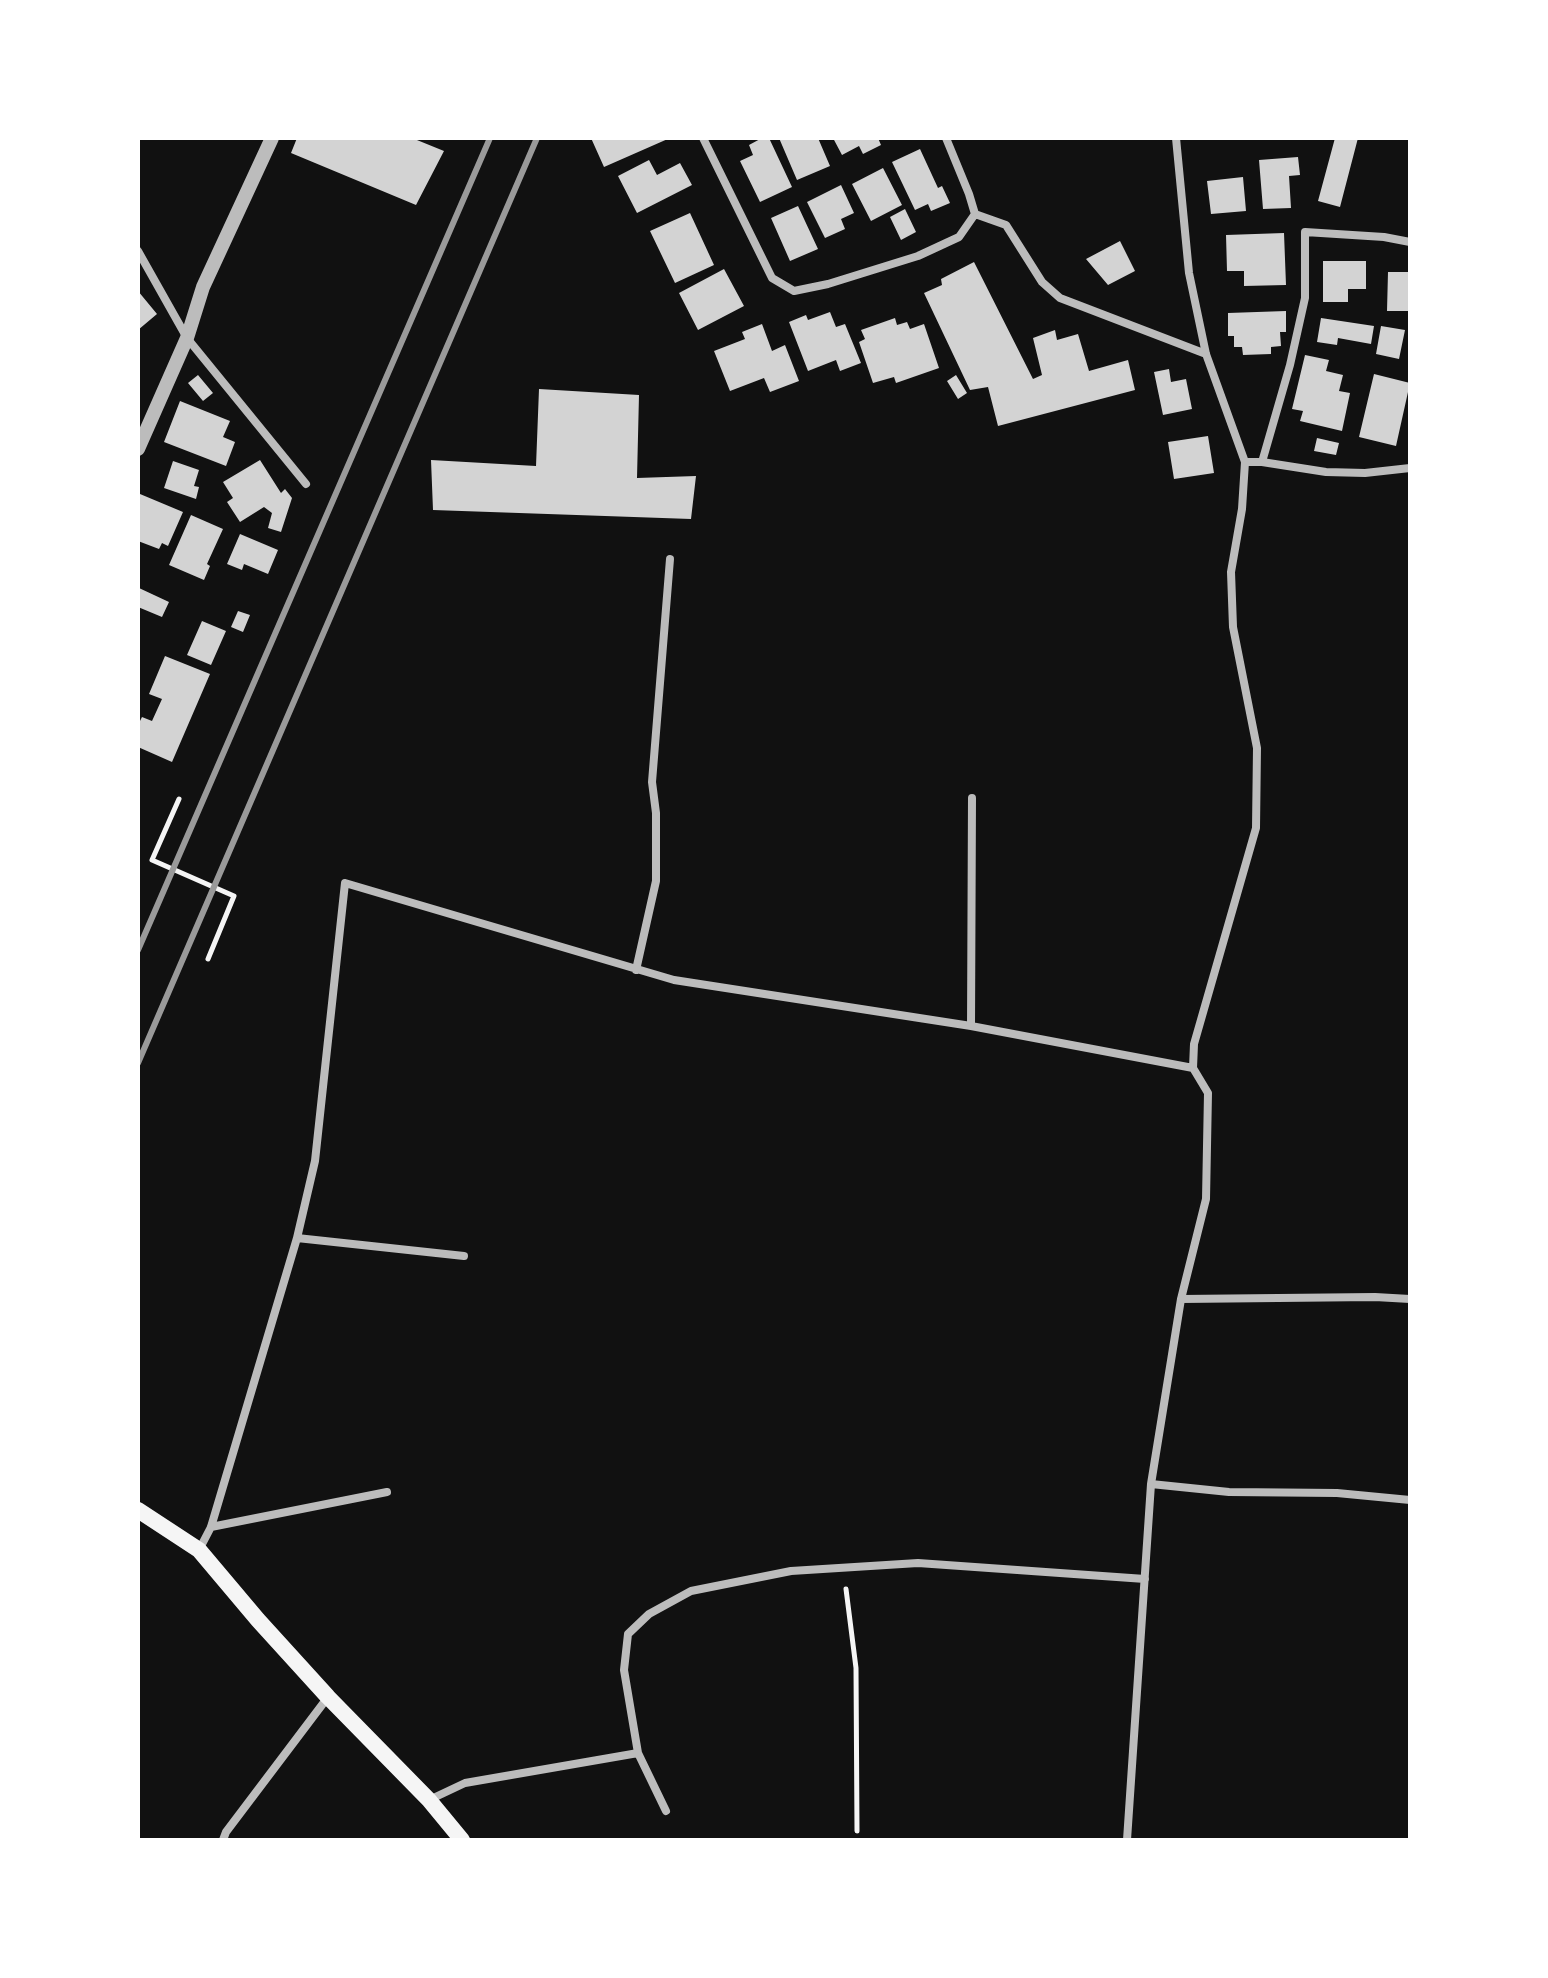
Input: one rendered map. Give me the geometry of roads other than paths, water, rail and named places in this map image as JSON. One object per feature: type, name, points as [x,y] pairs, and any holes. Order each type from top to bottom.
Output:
[{"type":"main road","points":[[138,1510],[199,1550],[258,1620],[429,1800],[462,1840]]},
{"type":"street","points":[[138,449],[187,338],[203,287],[272,138]]},
{"type":"street","points":[[703,138],[772,278],[794,291],[828,284],[918,256],[959,237],[975,214]]},
{"type":"street","points":[[946,138],[975,214]]},
{"type":"street","points":[[1127,1840],[1151,1484],[1181,1299],[1206,1199],[1208,1093],[1193,1068],[1194,1044],[1256,828],[1257,748],[1233,627],[1231,572],[1242,509],[1245,462],[1206,354],[1189,273],[1176,138]]},
{"type":"street","points":[[975,214],[1006,225],[1042,282],[1060,298],[1206,354]]},
{"type":"street","points":[[1262,462],[1290,365],[1305,298],[1305,232],[1384,237],[1410,242]]},
{"type":"street","points":[[138,251],[187,338],[306,484]]},
{"type":"street","points":[[1245,462],[1326,472],[1365,473],[1410,468]]},
{"type":"street","points":[[636,970],[656,881],[656,813],[652,782],[670,559]]},
{"type":"street","points":[[971,1026],[972,798]]},
{"type":"street","points":[[199,1550],[211,1527],[297,1238],[315,1161],[345,883],[674,980],[971,1026],[1193,1068]]},
{"type":"street","points":[[297,1238],[464,1256]]},
{"type":"street","points":[[1181,1299],[1410,1299]]},
{"type":"street","points":[[1151,1484],[1229,1492],[1337,1493],[1410,1500]]},
{"type":"street","points":[[211,1527],[387,1492]]},
{"type":"street","points":[[666,1811],[638,1753],[624,1670],[628,1634],[649,1614],[691,1591],[791,1571],[918,1563],[1145,1579]]},
{"type":"street","points":[[223,1840],[328,1697]]},
{"type":"street","points":[[429,1800],[465,1783],[638,1753]]},
{"type":"railway","points":[[138,950],[490,138]]},
{"type":"railway","points":[[138,1063],[537,138]]}]
